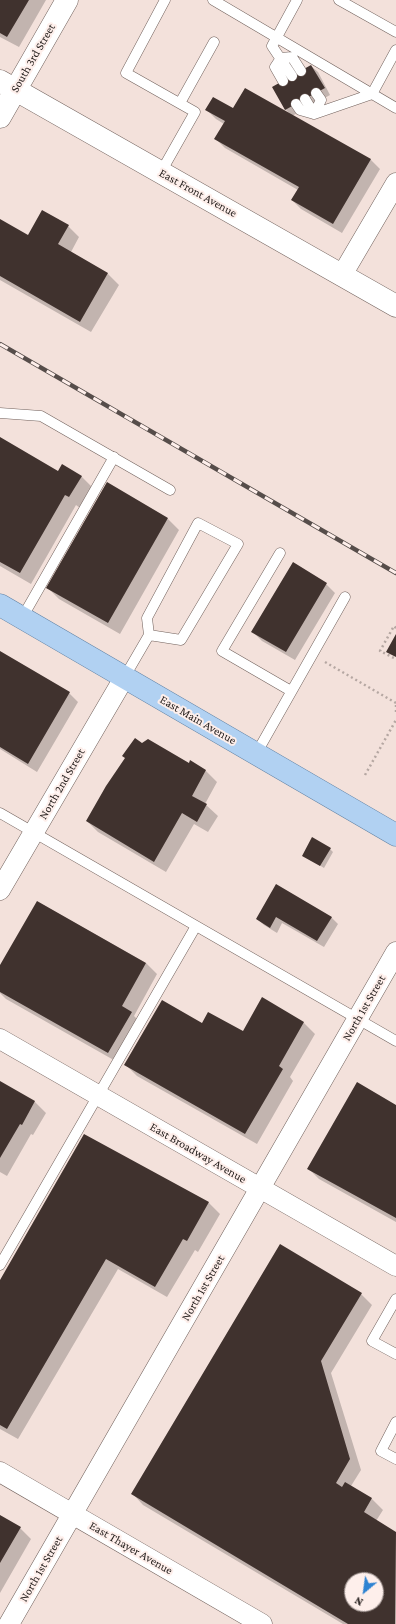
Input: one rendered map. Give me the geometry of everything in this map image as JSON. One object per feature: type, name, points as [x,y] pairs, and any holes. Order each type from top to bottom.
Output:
[{"type":"main road","name":"East Main Avenue","points":[[0,605],[396,835]]},
{"type":"street","name":"South 3rd Street","points":[[0,116],[8,85],[67,0]]},
{"type":"street","name":"East Front Avenue","points":[[8,85],[396,306]]},
{"type":"street","points":[[342,274],[396,183]]},
{"type":"street","name":"North 2nd Street","points":[[0,890],[124,678]]},
{"type":"street","name":"North 1st Street","points":[[9,1624],[261,1189],[396,952]]},
{"type":"street","name":"East Broadway Avenue","points":[[0,1039],[396,1266]]},
{"type":"street","name":"East Thayer Avenue","points":[[0,1472],[262,1624]]},
{"type":"lane","points":[[161,172],[195,112],[126,73],[165,0]]},
{"type":"lane","points":[[213,0],[396,108]]},
{"type":"lane","points":[[281,58],[272,46],[297,0]]},
{"type":"lane","points":[[339,0],[396,32]]},
{"type":"lane","points":[[180,103],[214,42]]},
{"type":"lane","points":[[301,101],[300,110],[314,114],[372,94],[396,50]]},
{"type":"lane","points":[[292,57],[292,76],[274,67],[281,58],[292,57]]},
{"type":"lane","points":[[314,114],[321,100],[316,93]]},
{"type":"lane","points":[[0,413],[41,416],[170,490]]},
{"type":"lane","points":[[22,618],[114,458]]},
{"type":"lane","points":[[124,678],[149,635],[147,618],[198,523],[238,544],[181,640],[149,635]]},
{"type":"lane","points":[[280,553],[222,651],[291,691]]},
{"type":"lane","points":[[256,754],[345,597]]},
{"type":"lane","points":[[0,813],[396,1041]]},
{"type":"lane","points":[[0,1265],[196,926]]},
{"type":"lane","points":[[396,1299],[372,1341],[396,1354]]},
{"type":"lane","points":[[396,1422],[382,1451],[396,1459]]},
{"type":"path","points":[[396,628],[394,626],[380,650],[396,659]]},
{"type":"path","points":[[325,662],[396,704],[396,712]]},
{"type":"path","points":[[365,775],[396,720]]},
{"type":"building","points":[[0,0],[29,0],[7,37],[0,33]]},
{"type":"building","points":[[311,65],[325,88],[285,110],[272,87]]},
{"type":"building","points":[[245,88],[371,159],[333,224],[291,200],[299,187],[214,139],[225,121],[205,110],[213,97],[233,108]]},
{"type":"building","points":[[42,210],[69,225],[58,244],[108,273],[80,322],[0,276],[0,219],[28,235]]},
{"type":"building","points":[[0,437],[58,471],[62,464],[82,476],[69,497],[65,495],[20,573],[0,562]]},
{"type":"building","points":[[107,482],[168,518],[108,623],[46,588]]},
{"type":"building","points":[[293,562],[327,583],[286,652],[251,632]]},
{"type":"building","points":[[396,634],[396,657],[386,652]]},
{"type":"building","points":[[0,651],[70,692],[28,764],[0,747]]},
{"type":"building","points":[[135,738],[142,743],[148,739],[189,763],[190,760],[206,770],[192,796],[207,804],[197,822],[182,813],[154,862],[86,821],[106,786],[125,758],[122,756]]},
{"type":"building","points":[[312,837],[331,848],[320,866],[302,856]]},
{"type":"building","points":[[276,884],[332,917],[317,941],[276,917],[270,928],[256,919]]},
{"type":"building","points":[[37,901],[146,963],[122,1006],[132,1012],[108,1053],[0,992],[0,965]]},
{"type":"building","points":[[262,997],[304,1022],[279,1066],[283,1069],[245,1134],[124,1065],[162,1000],[202,1023],[208,1012],[243,1031]]},
{"type":"building","points":[[0,1081],[35,1101],[22,1125],[20,1124],[0,1158]]},
{"type":"building","points":[[357,1082],[396,1105],[396,1218],[307,1169]]},
{"type":"building","points":[[84,1134],[209,1202],[187,1241],[183,1239],[155,1287],[106,1259],[7,1429],[0,1425],[0,1280]]},
{"type":"building","points":[[280,1244],[362,1293],[321,1361],[350,1459],[336,1483],[342,1487],[345,1482],[372,1498],[364,1512],[396,1532],[395,1624],[348,1624],[131,1494]]},
{"type":"building","points":[[0,1515],[21,1527],[0,1563]]},
{"type":"railway","points":[[0,344],[396,573]]}]
